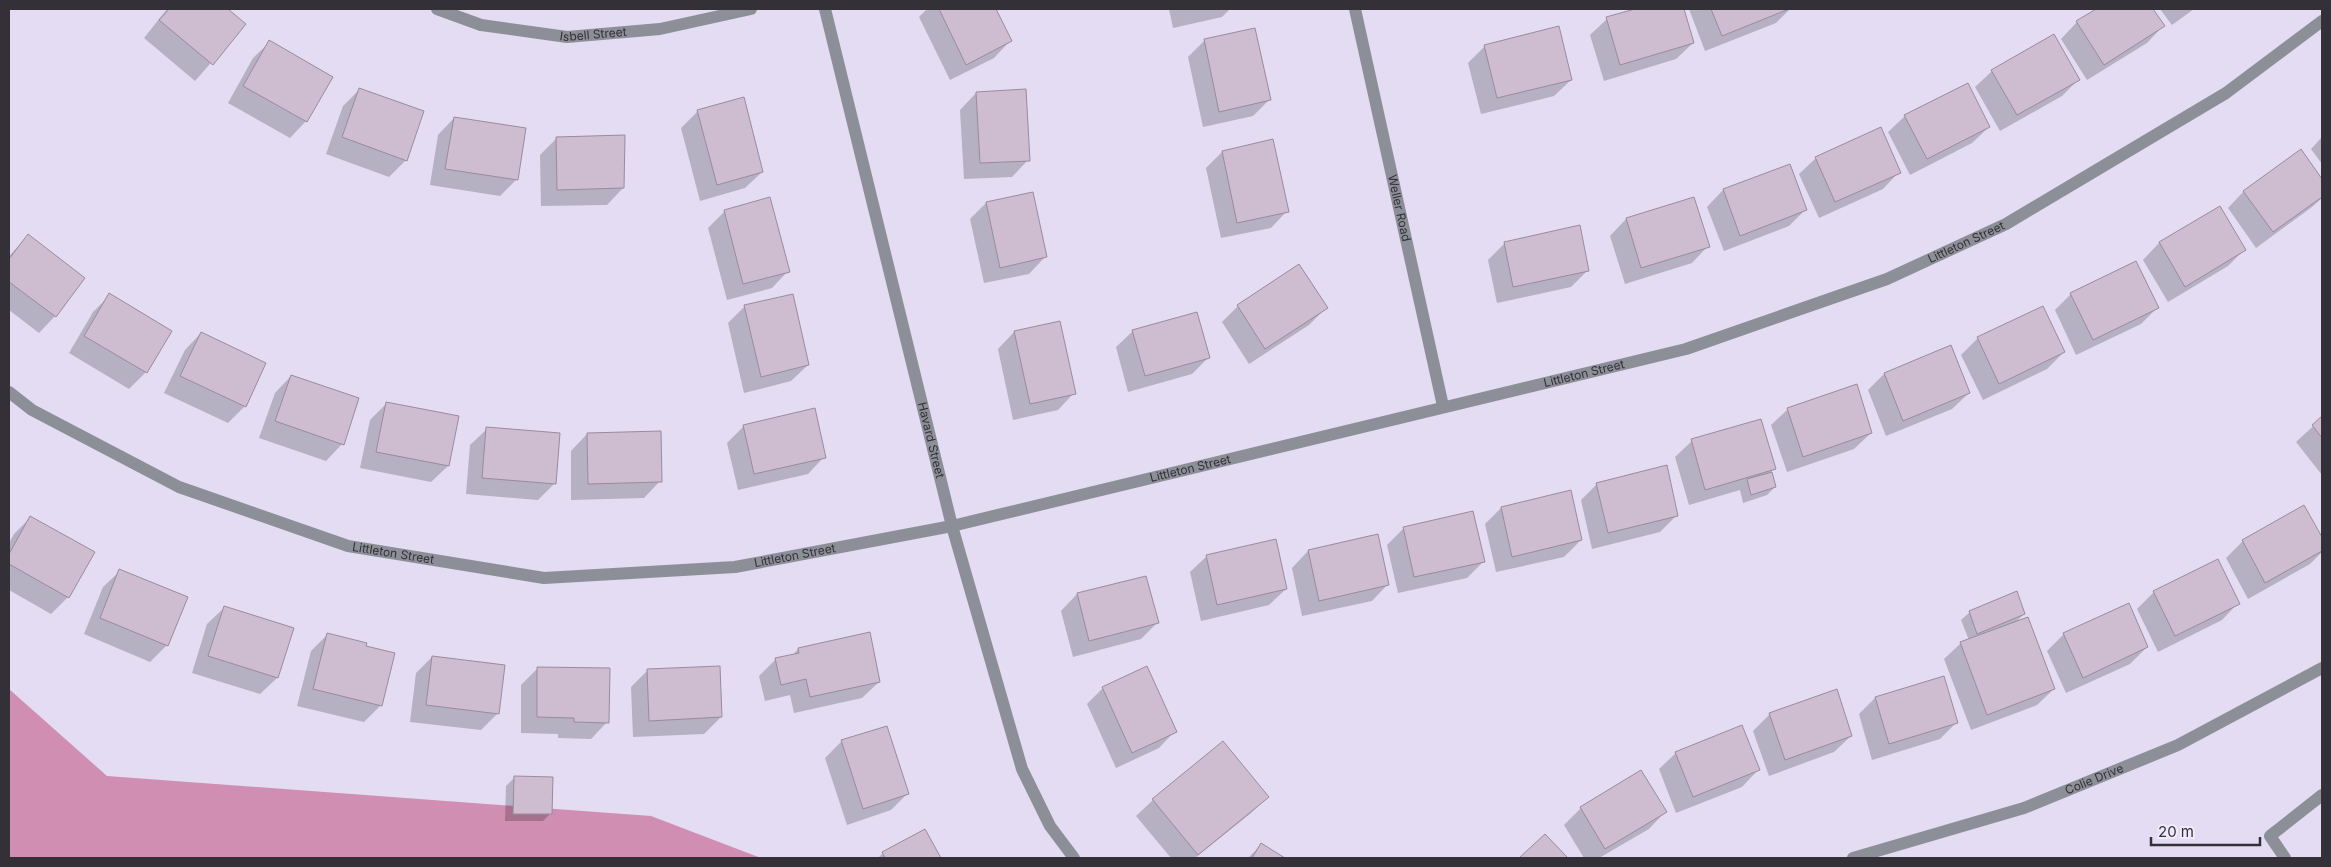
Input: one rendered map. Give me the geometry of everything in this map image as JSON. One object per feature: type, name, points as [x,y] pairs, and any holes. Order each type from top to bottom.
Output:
[{"type":"street","name":"Isbell Street","points":[[437,9],[481,25],[567,37],[660,29],[752,9]]},
{"type":"street","name":"Havard Street","points":[[825,9],[952,526],[1022,769],[1050,826],[1074,858]]},
{"type":"street","name":"Weller Road","points":[[1355,9],[1443,406]]},
{"type":"street","name":"Littleton Street","points":[[9,392],[32,410],[179,487],[348,546],[544,578],[735,567],[952,526],[1443,406],[1686,349],[1887,279],[2015,219],[2226,93],[2322,21]]},
{"type":"street","name":"Colie Drive","points":[[1853,858],[2033,804],[2178,745],[2322,668]]},
{"type":"street","points":[[2285,858],[2270,836],[2322,795]]},
{"type":"shaded area","points":[[9,689],[107,776],[651,816],[761,858],[9,858]]},
{"type":"building","points":[[169,9],[228,9],[246,24],[213,65],[159,20]]},
{"type":"building","points":[[939,9],[996,9],[1012,41],[966,65]]},
{"type":"building","points":[[1635,9],[1684,9],[1694,43],[1620,65],[1606,17]]},
{"type":"building","points":[[1711,9],[1789,9],[1722,36]]},
{"type":"building","points":[[2096,9],[2153,9],[2165,26],[2104,65],[2076,21]]},
{"type":"building","points":[[1559,26],[1572,80],[1497,98],[1484,45]]},
{"type":"building","points":[[1255,28],[1271,100],[1219,112],[1204,39]]},
{"type":"building","points":[[2054,34],[2080,80],[2017,115],[1991,70]]},
{"type":"building","points":[[269,40],[333,77],[307,122],[243,86]]},
{"type":"building","points":[[1968,83],[1990,127],[1927,159],[1904,115]]},
{"type":"building","points":[[359,88],[424,111],[407,161],[342,137]]},
{"type":"building","points":[[1026,89],[1030,161],[980,163],[976,92]]},
{"type":"building","points":[[744,97],[763,172],[717,185],[697,110]]},
{"type":"building","points":[[454,117],[526,128],[518,180],[445,169]]},
{"type":"building","points":[[1881,127],[1901,173],[1835,202],[1815,157]]},
{"type":"building","points":[[625,135],[624,188],[557,190],[556,137]]},
{"type":"building","points":[[1273,139],[1289,212],[1237,223],[1222,151]]},
{"type":"building","points":[[2301,149],[2322,179],[2322,197],[2273,232],[2243,191]]},
{"type":"building","points":[[1790,164],[1807,210],[1740,236],[1723,189]]},
{"type":"building","points":[[1033,192],[1047,257],[1000,268],[986,202]]},
{"type":"building","points":[[770,197],[790,272],[743,284],[724,210]]},
{"type":"building","points":[[1694,197],[1710,247],[1641,268],[1626,218]]},
{"type":"building","points":[[2220,206],[2246,250],[2185,287],[2159,242]]},
{"type":"building","points":[[1580,225],[1589,271],[1513,287],[1504,242]]},
{"type":"building","points":[[28,234],[85,278],[56,317],[9,282],[9,259]]},
{"type":"building","points":[[2136,261],[2159,308],[2093,340],[2070,293]]},
{"type":"building","points":[[1299,264],[1328,308],[1265,349],[1237,305]]},
{"type":"building","points":[[109,293],[172,331],[147,373],[84,336]]},
{"type":"building","points":[[793,294],[809,365],[761,377],[744,305]]},
{"type":"building","points":[[2043,306],[2065,352],[1999,384],[1977,337]]},
{"type":"building","points":[[1197,312],[1210,358],[1145,376],[1132,330]]},
{"type":"building","points":[[1060,321],[1076,394],[1030,404],[1014,331]]},
{"type":"building","points":[[201,332],[266,363],[246,407],[180,376]]},
{"type":"building","points":[[1951,345],[1970,393],[1903,421],[1884,373]]},
{"type":"building","points":[[291,375],[359,398],[344,445],[275,421]]},
{"type":"building","points":[[1857,384],[1872,433],[1803,457],[1787,408]]},
{"type":"building","points":[[386,402],[459,416],[449,466],[376,452]]},
{"type":"building","points":[[815,408],[826,458],[754,474],[743,425]]},
{"type":"building","points":[[2322,416],[2322,438],[2312,425]]},
{"type":"building","points":[[1761,419],[1776,469],[1705,490],[1691,439]]},
{"type":"building","points":[[486,427],[560,433],[556,484],[482,478]]},
{"type":"building","points":[[661,431],[662,482],[588,484],[587,433]]},
{"type":"building","points":[[1667,465],[1678,516],[1608,533],[1596,483]]},
{"type":"building","points":[[1772,472],[1776,487],[1751,495],[1747,479]]},
{"type":"building","points":[[1571,490],[1582,540],[1512,557],[1501,507]]},
{"type":"building","points":[[2304,505],[2322,537],[2322,551],[2265,583],[2242,540]]},
{"type":"building","points":[[1473,511],[1485,562],[1414,577],[1403,527]]},
{"type":"building","points":[[30,516],[95,552],[69,598],[9,564],[9,554]]},
{"type":"building","points":[[1378,534],[1389,585],[1319,601],[1308,550]]},
{"type":"building","points":[[1276,539],[1287,589],[1217,605],[1206,555]]},
{"type":"building","points":[[2218,559],[2240,604],[2175,636],[2153,591]]},
{"type":"building","points":[[119,569],[188,597],[168,646],[100,618]]},
{"type":"building","points":[[1146,576],[1159,623],[1089,641],[1077,593]]},
{"type":"building","points":[[2017,591],[2025,614],[1977,634],[1969,611]]},
{"type":"building","points":[[2129,603],[2148,647],[2083,678],[2063,633]]},
{"type":"building","points":[[224,606],[294,628],[278,678],[208,656]]},
{"type":"building","points":[[2028,617],[2055,689],[1987,715],[1960,642]]},
{"type":"building","points":[[870,632],[880,682],[810,697],[806,679],[781,685],[775,658],[799,653],[798,648]]},
{"type":"building","points":[[327,633],[367,643],[366,646],[395,653],[382,706],[313,689]]},
{"type":"building","points":[[432,656],[505,665],[499,714],[426,705]]},
{"type":"building","points":[[720,666],[722,717],[649,721],[647,669]]},
{"type":"building","points":[[1147,666],[1177,732],[1132,753],[1102,687]]},
{"type":"building","points":[[537,667],[610,668],[609,723],[574,722],[574,718],[537,717]]},
{"type":"building","points":[[1944,676],[1958,723],[1889,744],[1875,697]]},
{"type":"building","points":[[1837,689],[1852,736],[1785,760],[1769,713]]},
{"type":"building","points":[[1742,725],[1760,770],[1693,797],[1675,752]]},
{"type":"building","points":[[887,726],[909,794],[863,809],[841,740]]},
{"type":"building","points":[[1223,741],[1269,797],[1198,855],[1152,799]]},
{"type":"building","points":[[1641,770],[1667,812],[1605,849],[1580,807]]},
{"type":"building","points":[[514,776],[553,777],[552,814],[513,814]]},
{"type":"building","points":[[925,829],[941,858],[885,858],[882,852]]},
{"type":"building","points":[[1545,834],[1568,858],[1519,858]]},
{"type":"building","points":[[1261,843],[1285,858],[1252,858]]}]
